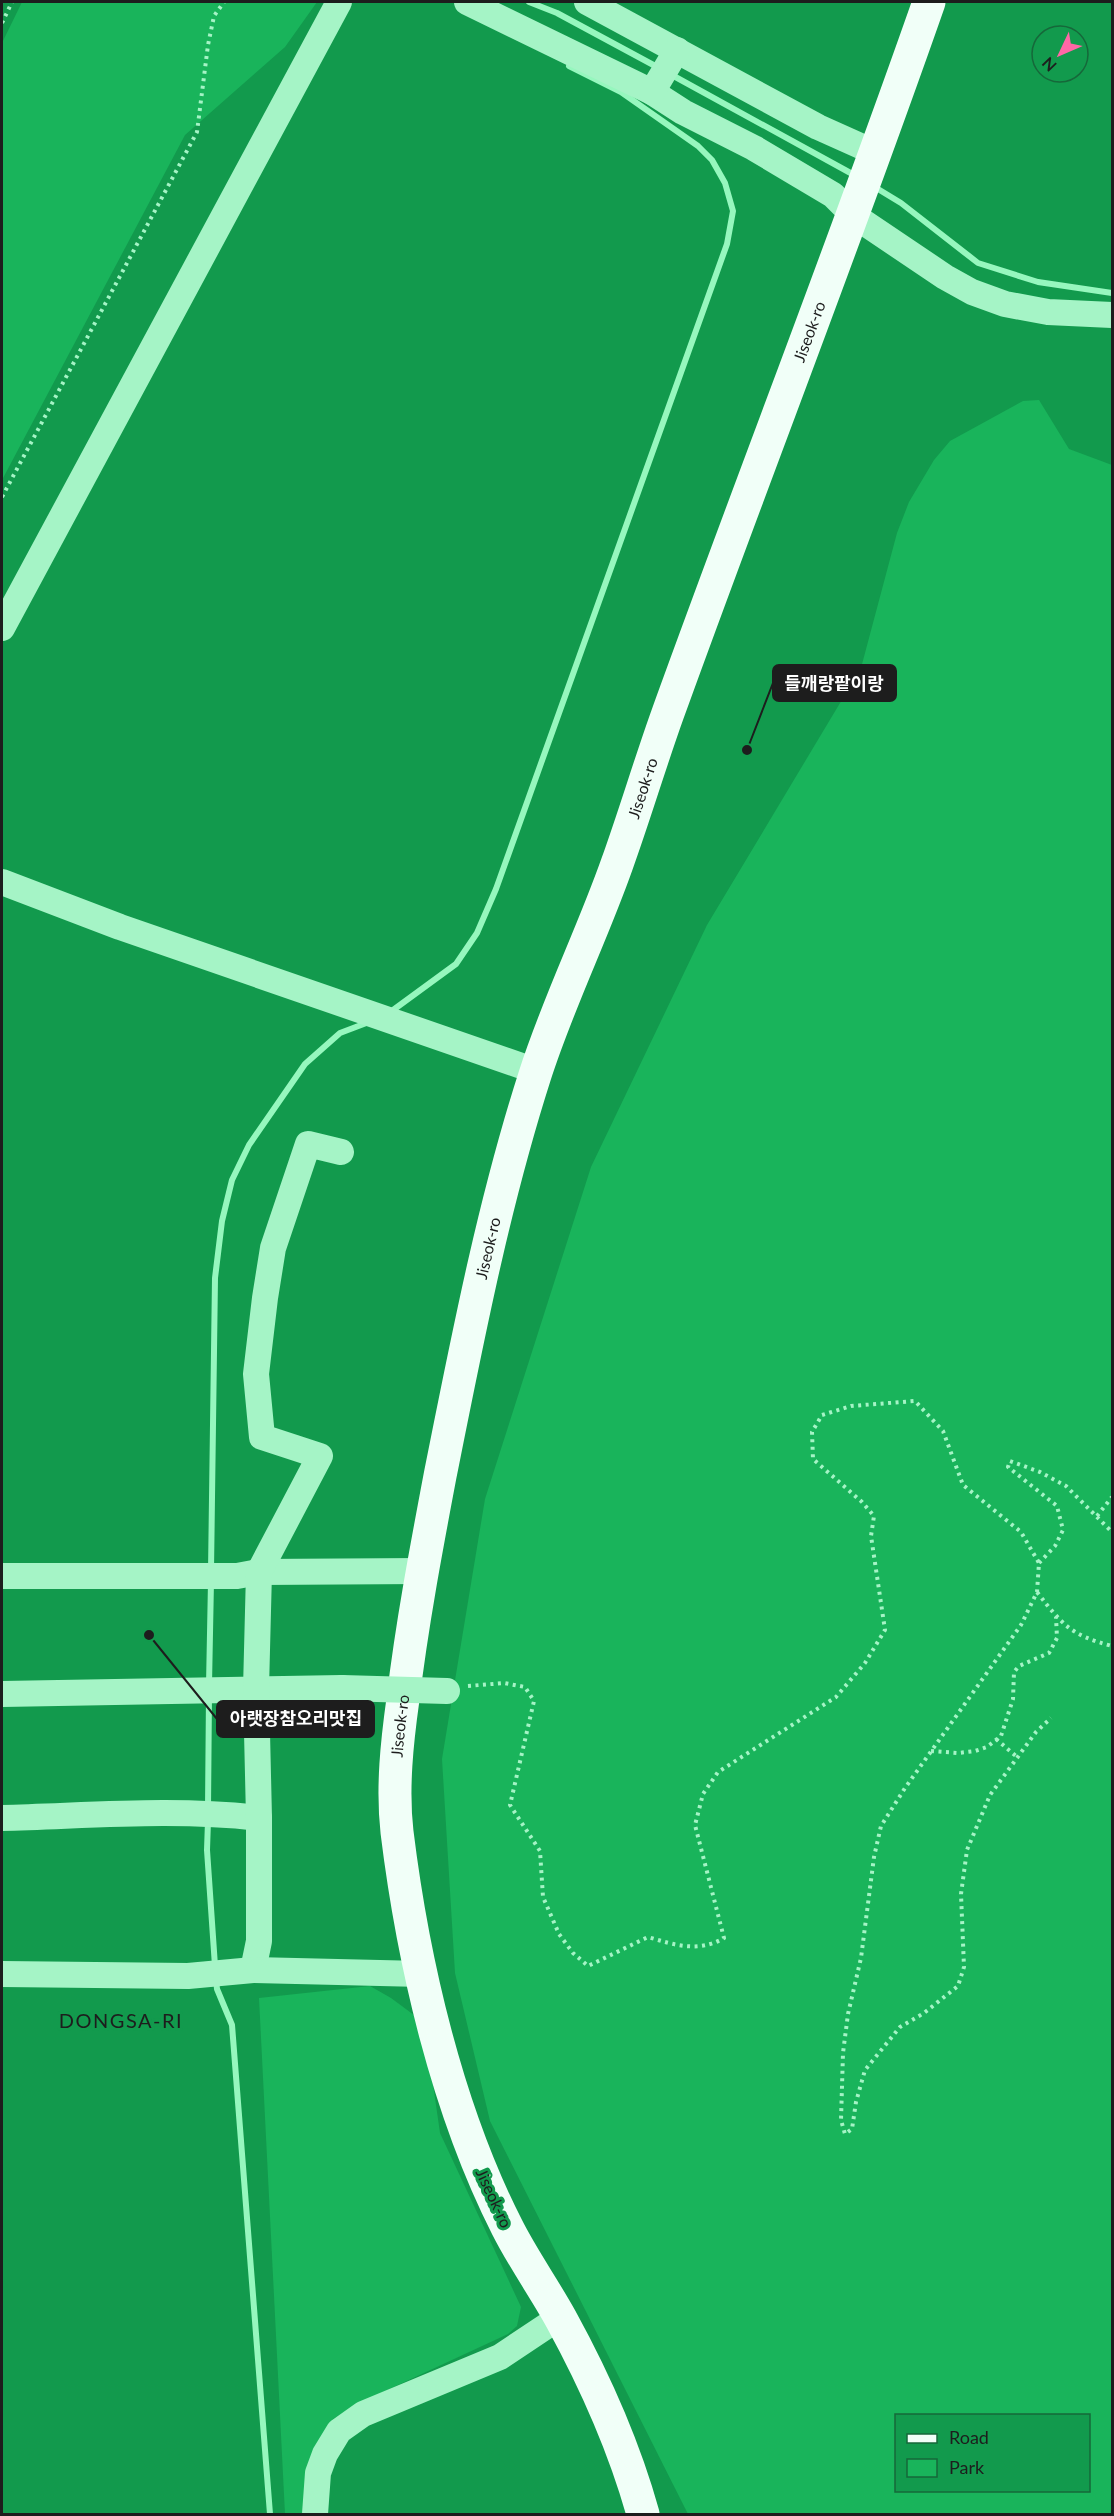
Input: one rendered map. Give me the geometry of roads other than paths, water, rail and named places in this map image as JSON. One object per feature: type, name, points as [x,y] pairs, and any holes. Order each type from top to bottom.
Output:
[{"type":"main road","name":"Jiseok-ro","points":[[643,2514],[623,2450],[590,2375],[560,2317],[509,2230],[473,2153],[454,2100],[422,1974],[396,1824],[400,1724],[422,1571],[490,1234],[536,1071],[615,871],[666,718],[875,158],[929,2]]},
{"type":"street","points":[[2,628],[339,2]]},
{"type":"street","points":[[467,2],[518,14],[683,112],[754,148],[833,195],[945,277],[972,292],[1005,304],[1048,312],[1113,315]]},
{"type":"street","points":[[587,2],[875,158]]},
{"type":"street","points":[[652,92],[677,50]]},
{"type":"street","points":[[2,882],[120,927],[429,1032],[536,1071]]},
{"type":"street","points":[[253,1970],[259,1941],[259,1818],[247,1690],[248,1574],[320,1456],[262,1437],[256,1374],[273,1248],[308,1144],[341,1152]]},
{"type":"street","points":[[2,1576],[422,1571]]},
{"type":"street","points":[[2,1694],[457,1688]]},
{"type":"street","points":[[2,1818],[178,1814],[259,1818]]},
{"type":"street","points":[[2,1974],[188,1976],[253,1970],[422,1974]]},
{"type":"street","points":[[315,2514],[318,2473],[325,2454],[339,2431],[363,2414],[500,2356],[560,2317]]},
{"type":"waterway","points":[[529,2],[557,13],[659,68]]},
{"type":"waterway","points":[[389,1013],[456,964],[477,933],[496,889],[727,244],[733,211],[725,183],[712,160],[698,146],[621,92],[569,66]]},
{"type":"waterway","points":[[670,74],[856,176]]},
{"type":"waterway","points":[[873,186],[901,203],[978,263],[1038,282],[1112,293]]},
{"type":"waterway","points":[[211,1571],[215,1278],[222,1221],[232,1180],[249,1145],[305,1064],[340,1033],[369,1022]]},
{"type":"waterway","points":[[209,1685],[211,1581]]},
{"type":"waterway","points":[[208,1808],[209,1695]]},
{"type":"waterway","points":[[208,1821],[207,1850],[215,1966]]},
{"type":"waterway","points":[[216,1980],[217,1989],[232,2025],[270,2514]]},
{"type":"place","name":"들깨랑팥이랑","points":[[747,750]]},
{"type":"place","name":"아랫장참오리맛집","points":[[149,1635]]},
{"type":"district","name":"DONGSA-RI","points":[[121,2021]]}]
